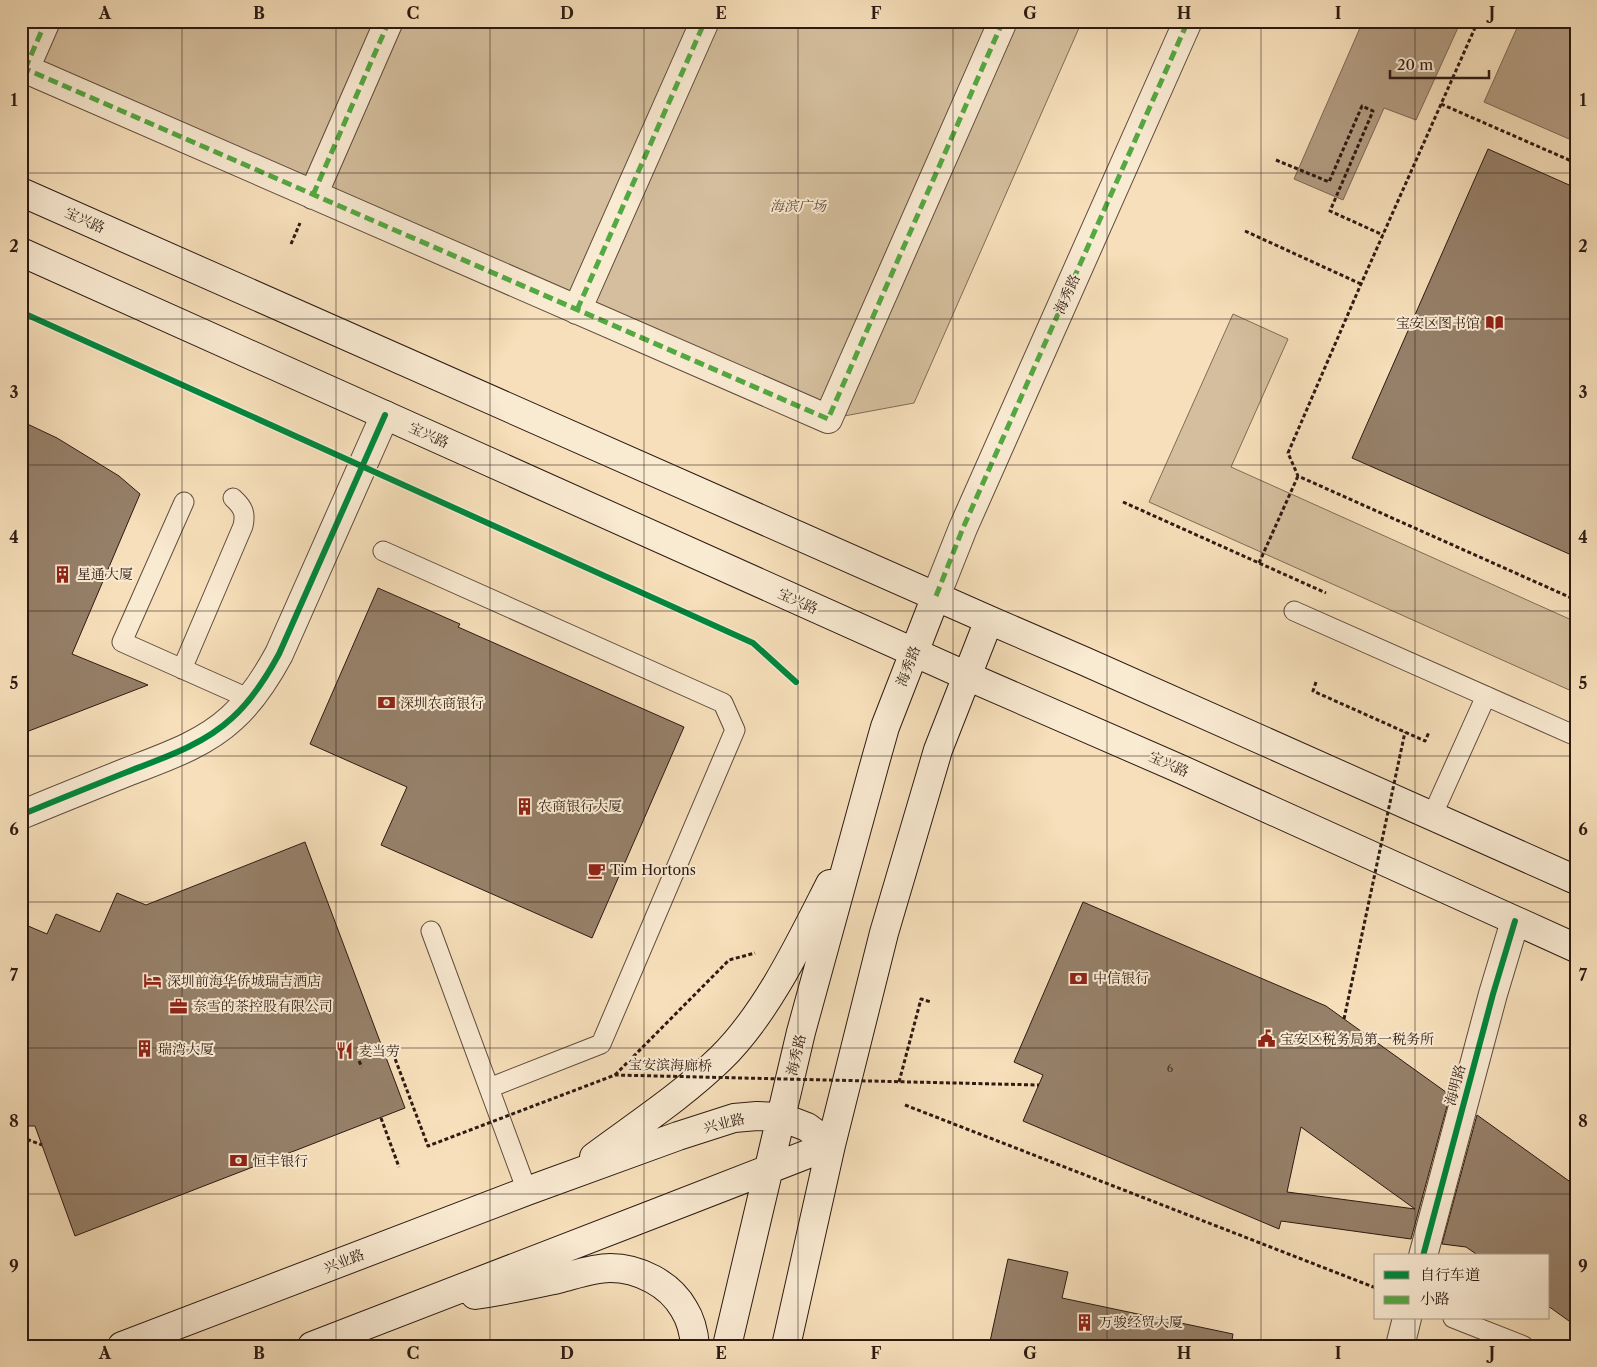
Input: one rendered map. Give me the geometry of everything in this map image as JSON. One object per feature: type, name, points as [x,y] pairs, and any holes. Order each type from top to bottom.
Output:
[{"type":"main road","points":[[46,21],[23,68],[828,419],[1003,21]]},
{"type":"main road","points":[[313,195],[389,21]]},
{"type":"main road","points":[[577,310],[704,21]]},
{"type":"main road","name":"海秀路","points":[[727,1346],[801,1032],[885,727],[913,652],[964,528],[1188,21]]},
{"type":"main road","name":"宝兴路","points":[[21,192],[1101,668],[1576,880]]},
{"type":"main road","name":"宝兴路","points":[[21,252],[913,652],[1178,768],[1576,948]]},
{"type":"main road","points":[[21,814],[176,753],[206,737],[231,719],[250,699],[279,654],[385,415]]},
{"type":"main road","points":[[786,1346],[831,1146],[884,933],[938,750],[989,620]]},
{"type":"main road","points":[[567,1176],[694,1082],[722,1057],[741,1035],[781,976],[806,932],[857,831]]},
{"type":"main road","name":"海明路","points":[[1424,1254],[1458,1120],[1515,921]]},
{"type":"main road","name":"兴业路","points":[[122,1346],[567,1176],[734,1118],[757,1116],[781,1117],[807,1127],[831,1146]]},
{"type":"main road","points":[[312,1346],[831,1146]]},
{"type":"main road","points":[[431,1300],[508,1291],[610,1268],[635,1271],[654,1280],[673,1293],[685,1310],[694,1332],[695,1346]]},
{"type":"main road","points":[[1400,1346],[1406,1320]]},
{"type":"lane","points":[[182,669],[243,526],[246,514],[242,505],[234,498]]},
{"type":"lane","points":[[184,502],[122,642],[250,699]]},
{"type":"lane","points":[[383,552],[724,703],[735,730],[601,1044],[489,1088]]},
{"type":"lane","points":[[1294,611],[1576,736]]},
{"type":"lane","points":[[1432,816],[1486,696]]},
{"type":"lane","points":[[431,931],[528,1191]]},
{"type":"lane","points":[[1458,1320],[1524,1346]]},
{"type":"path","points":[[1478,21],[1288,452],[1298,476],[1576,600]]},
{"type":"path","points":[[1442,104],[1576,163]]},
{"type":"path","points":[[1276,160],[1329,182],[1362,106],[1374,111],[1330,211],[1383,235]]},
{"type":"path","points":[[1245,231],[1361,284]]},
{"type":"path","points":[[1259,563],[1298,476]]},
{"type":"path","points":[[1316,682],[1313,691],[1425,741],[1429,732]]},
{"type":"path","points":[[1344,1019],[1405,732]]},
{"type":"path","points":[[615,1075],[729,960],[755,953]]},
{"type":"path","points":[[899,1082],[921,999],[931,1002]]},
{"type":"path","points":[[359,1061],[362,1067]]},
{"type":"path","points":[[905,1105],[1374,1287]]},
{"type":"path","points":[[381,1118],[399,1167]]},
{"type":"path","points":[[21,1137],[42,1145]]},
{"type":"green space","name":"海滨广场","points":[[21,21],[1082,21],[914,403],[828,419],[21,67]]},
{"type":"green space","points":[[1233,314],[1288,339],[1231,467],[1576,622],[1576,693],[1149,502]]},
{"type":"shaded area","points":[[1363,21],[1461,21],[1416,120],[1384,108],[1343,200],[1294,179]]},
{"type":"shaded area","points":[[1520,21],[1576,21],[1576,142],[1484,102]]},
{"type":"building","name":"宝安区图书馆","points":[[1488,149],[1576,188],[1576,557],[1352,458]]},
{"type":"building","name":"星通大厦","points":[[21,421],[57,438],[93,460],[119,476],[140,494],[72,654],[148,685],[21,734]]},
{"type":"building","name":"农商银行大厦","points":[[378,588],[460,624],[458,627],[684,727],[592,938],[381,845],[407,787],[310,744]]},
{"type":"building","points":[[305,842],[405,1108],[75,1236],[35,1126],[21,1126],[21,923],[47,934],[56,914],[100,932],[117,893],[146,905]]},
{"type":"building","points":[[1083,902],[1326,1006],[1450,1095],[1411,1239],[1281,1221],[1279,1229],[1023,1121],[1043,1075],[1014,1062]],"holes":[[[1301,1127],[1415,1209],[1287,1192]]]},
{"type":"building","points":[[1477,1115],[1576,1186],[1576,1326],[1550,1307],[1550,1254],[1476,1254],[1466,1247],[1442,1244]]},
{"type":"building","name":"万骏经贸大厦","points":[[1008,1259],[1068,1272],[1062,1298],[1233,1334],[1231,1346],[989,1346]]},
{"type":"marked path","points":[[25,69],[46,21]]},
{"type":"marked path","points":[[313,195],[389,21]]},
{"type":"marked path","points":[[577,310],[705,21]]},
{"type":"marked path","points":[[21,67],[828,419],[1003,21]]},
{"type":"marked path","points":[[936,596],[963,528],[1188,21]]},
{"type":"cycle path","points":[[21,312],[753,643],[796,682]]},
{"type":"cycle path","points":[[21,815],[196,743],[221,727],[246,704],[264,680],[279,654],[385,415]]},
{"type":"cycle path","points":[[1424,1254],[1493,994],[1515,921]]},
{"type":"place","name":"宝安区图书馆","points":[[1494,323]]},
{"type":"place","name":"星通大厦","points":[[63,574]]},
{"type":"place","name":"深圳农商银行","points":[[386,703]]},
{"type":"place","name":"农商银行大厦","points":[[524,806]]},
{"type":"place","name":"Tim Hortons","points":[[596,870]]},
{"type":"place","name":"中信银行","points":[[1079,978]]},
{"type":"place","name":"深圳前海华侨城瑞吉酒店","points":[[153,981]]},
{"type":"place","name":"奈雪的茶控股有限公司","points":[[179,1006]]},
{"type":"place","name":"宝安区税务局第一税务所","points":[[1266,1039]]},
{"type":"place","name":"瑞湾大厦","points":[[144,1049]]},
{"type":"place","name":"麦当劳","points":[[344,1051]]},
{"type":"place","name":"恒丰银行","points":[[238,1161]]},
{"type":"place","name":"万骏经贸大厦","points":[[1085,1322]]}]
